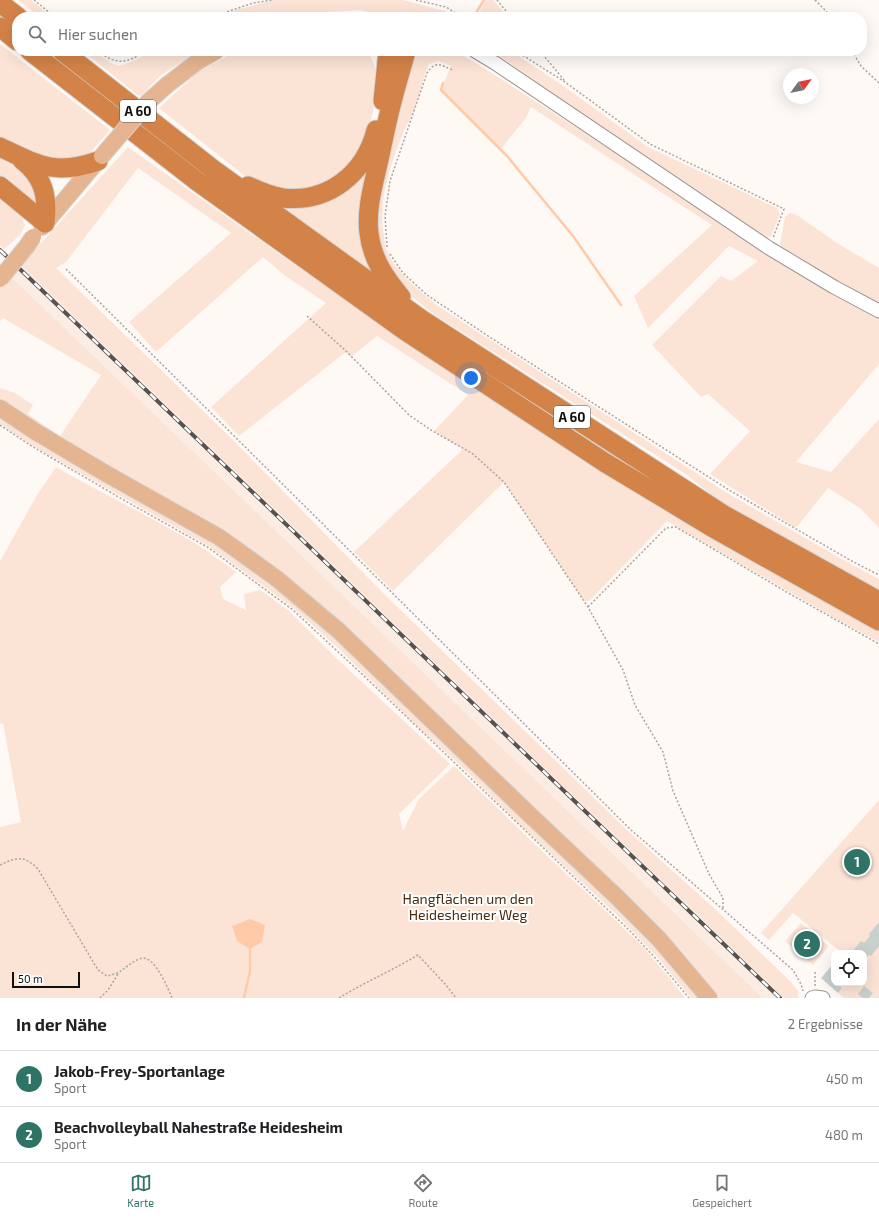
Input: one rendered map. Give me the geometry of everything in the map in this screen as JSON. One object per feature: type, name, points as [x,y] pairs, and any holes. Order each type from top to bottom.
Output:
[{"type":"highway","points":[[0,3],[12,12]]},
{"type":"highway","points":[[0,27],[12,37]]},
{"type":"highway","name":"A 60","points":[[36,56],[198,182],[404,330],[610,466],[715,529],[879,621]]},
{"type":"highway","name":"A 60","points":[[68,56],[214,170],[421,319],[724,515],[879,601]]},
{"type":"highway","points":[[214,170],[267,194],[282,198],[310,197],[331,190],[341,184],[356,171],[369,150],[374,137],[384,96],[384,56]]},
{"type":"highway","points":[[405,56],[392,99],[370,200],[368,220],[372,249],[381,271],[389,283],[421,319]]},
{"type":"highway","points":[[8,151],[29,162],[56,168],[78,167],[100,158]]},
{"type":"highway","points":[[8,151],[29,165],[38,177],[44,192],[47,207],[45,223]]},
{"type":"highway","points":[[0,186],[45,223]]},
{"type":"main road","points":[[0,278],[33,237],[149,102],[167,85],[207,56]]},
{"type":"main road","points":[[0,264],[33,237]]},
{"type":"main road","points":[[0,408],[36,432],[98,469],[219,537],[276,578],[339,631],[618,898],[659,939],[709,998]]},
{"type":"street","points":[[483,56],[769,248],[834,287],[879,311]]},
{"type":"path","points":[[34,0],[49,12]]},
{"type":"path","points":[[227,12],[253,3],[272,0]]},
{"type":"path","points":[[416,0],[446,7],[454,12]]},
{"type":"path","points":[[497,0],[507,12]]},
{"type":"path","points":[[815,0],[826,12]]},
{"type":"path","points":[[105,56],[120,62],[137,56]]},
{"type":"path","points":[[524,56],[565,82],[650,144],[784,209],[769,248]]},
{"type":"path","points":[[544,56],[565,82]]},
{"type":"path","points":[[855,56],[861,66],[879,83]]},
{"type":"path","points":[[453,70],[438,64],[432,66],[426,73],[390,181],[385,216],[387,250],[403,273],[427,295],[455,314],[722,486],[848,560],[879,575]]},
{"type":"path","points":[[66,269],[631,830],[793,970],[801,984],[813,997]]},
{"type":"path","points":[[307,316],[346,351],[409,415],[431,430],[473,454],[504,482],[588,607],[623,670],[635,705],[663,752],[673,791],[709,874],[723,898],[723,910]]},
{"type":"path","points":[[0,425],[40,451],[210,548],[293,610],[363,675],[624,926],[658,961],[688,998]]},
{"type":"path","points":[[588,607],[666,528],[676,527],[879,644]]},
{"type":"path","points":[[0,865],[20,858],[33,864],[38,869],[98,970],[107,976],[118,974]]},
{"type":"path","points":[[339,998],[351,990],[399,966],[418,954],[456,998]]},
{"type":"path","points":[[100,998],[108,990],[118,974],[135,961],[142,958],[148,959],[157,968],[172,998]]},
{"type":"path","points":[[813,997],[815,972]]},
{"type":"shaded area","points":[[21,265],[784,998],[763,998],[22,288],[10,276]]},
{"type":"shaded area","points":[[250,919],[265,925],[262,942],[250,949],[237,941],[232,926]]},
{"type":"green space","points":[[18,0],[31,0],[46,12],[34,12]]},
{"type":"green space","points":[[273,0],[403,0],[447,12],[371,12],[359,10],[328,12],[230,12]]},
{"type":"green space","points":[[486,0],[493,0],[504,12],[479,12]]},
{"type":"green space","points":[[0,44],[12,53],[12,56],[15,56],[110,130],[85,159],[66,162],[49,158],[0,137]]},
{"type":"green space","points":[[89,56],[101,56],[111,63],[119,66],[143,56],[190,56],[160,76],[140,97]]},
{"type":"green space","points":[[227,56],[370,56],[375,67],[377,94],[368,133],[360,154],[332,182],[295,193],[251,181],[159,108],[198,72]]},
{"type":"green space","points":[[413,56],[463,56],[596,140],[766,254],[811,281],[879,318],[879,364],[796,462],[831,472],[879,419],[879,528],[861,509],[828,488],[796,528],[710,474],[750,431],[708,394],[701,397],[652,345],[721,276],[731,281],[758,261],[729,246],[648,328],[634,296],[712,225],[531,107],[526,118],[500,150],[441,90],[451,66],[439,61],[429,64],[414,111],[403,134],[392,164],[383,200],[382,224],[386,248],[392,260],[404,276],[441,308],[727,493],[879,579],[879,593],[839,572],[719,501],[687,475],[435,315],[401,288],[379,253],[373,214]]},
{"type":"green space","points":[[498,56],[518,56],[562,85],[648,147],[777,208],[780,215],[771,236],[763,239],[602,130],[506,60]]},
{"type":"green space","points":[[378,139],[363,220],[387,287],[266,199],[319,199]]},
{"type":"green space","points":[[128,147],[302,270],[543,434],[673,515],[879,633],[879,642],[838,620],[667,521],[589,601],[584,601],[504,482],[393,591],[354,552],[463,449],[434,431],[468,395],[377,336],[351,357],[346,352],[239,436],[211,407],[326,303],[284,275],[263,257],[156,352],[129,322],[231,233],[138,168],[66,262],[56,268],[231,438],[386,596],[627,830],[715,909],[790,981],[798,991],[798,998],[784,998],[21,265]]},
{"type":"green space","points":[[0,154],[12,161],[31,179],[41,207],[0,179]]},
{"type":"green space","points":[[0,194],[18,209],[25,225],[20,235],[4,249],[0,245]]},
{"type":"green space","points":[[790,213],[797,215],[837,243],[879,268],[879,306],[786,254],[780,244],[785,217]]},
{"type":"green space","points":[[10,276],[763,998],[717,998],[706,983],[307,594],[25,419],[0,400],[0,388],[15,393],[33,405],[28,414],[60,436],[101,375],[3,318],[0,321],[0,287]]},
{"type":"green space","points":[[0,415],[216,542],[320,621],[615,902],[701,998],[691,998],[659,959],[616,914],[518,823],[336,646],[293,608],[210,547],[33,446],[0,424]]},
{"type":"green space","name":"Hangflächen um den Heidesheimer Weg","points":[[56,467],[183,536],[236,572],[220,587],[223,599],[246,610],[244,594],[260,590],[289,611],[333,655],[450,764],[399,814],[403,831],[419,799],[454,766],[643,947],[685,998],[0,998],[0,827],[21,822],[3,723],[0,724],[0,561],[37,495]]},
{"type":"green space","points":[[879,800],[879,998],[844,998],[821,978],[831,982],[831,986],[867,986],[867,950],[838,950],[793,913],[769,940],[761,933]]},
{"type":"green space","points":[[801,923],[829,946],[813,965],[785,941]]},
{"type":"building","points":[[879,922],[879,946],[871,956],[869,955],[867,957],[867,950],[854,950],[861,941],[864,943],[870,936],[869,934]]},
{"type":"building","points":[[831,966],[831,986],[840,986],[842,988],[838,993],[821,978]]},
{"type":"building","points":[[864,986],[873,993],[869,998],[863,998],[858,994]]},
{"type":"waterway","points":[[476,12],[484,0]]},
{"type":"waterway","points":[[443,83],[441,90],[507,156],[573,236],[621,305]]},
{"type":"waterway","points":[[244,998],[250,971],[250,949]]},
{"type":"railway","points":[[0,250],[780,998]]},
{"type":"place","name":"Jakob-Frey-Sportanlage","points":[[857,862]]},
{"type":"place","name":"Beachvolleyball Nahestraße Heidesheim","points":[[807,944]]}]
